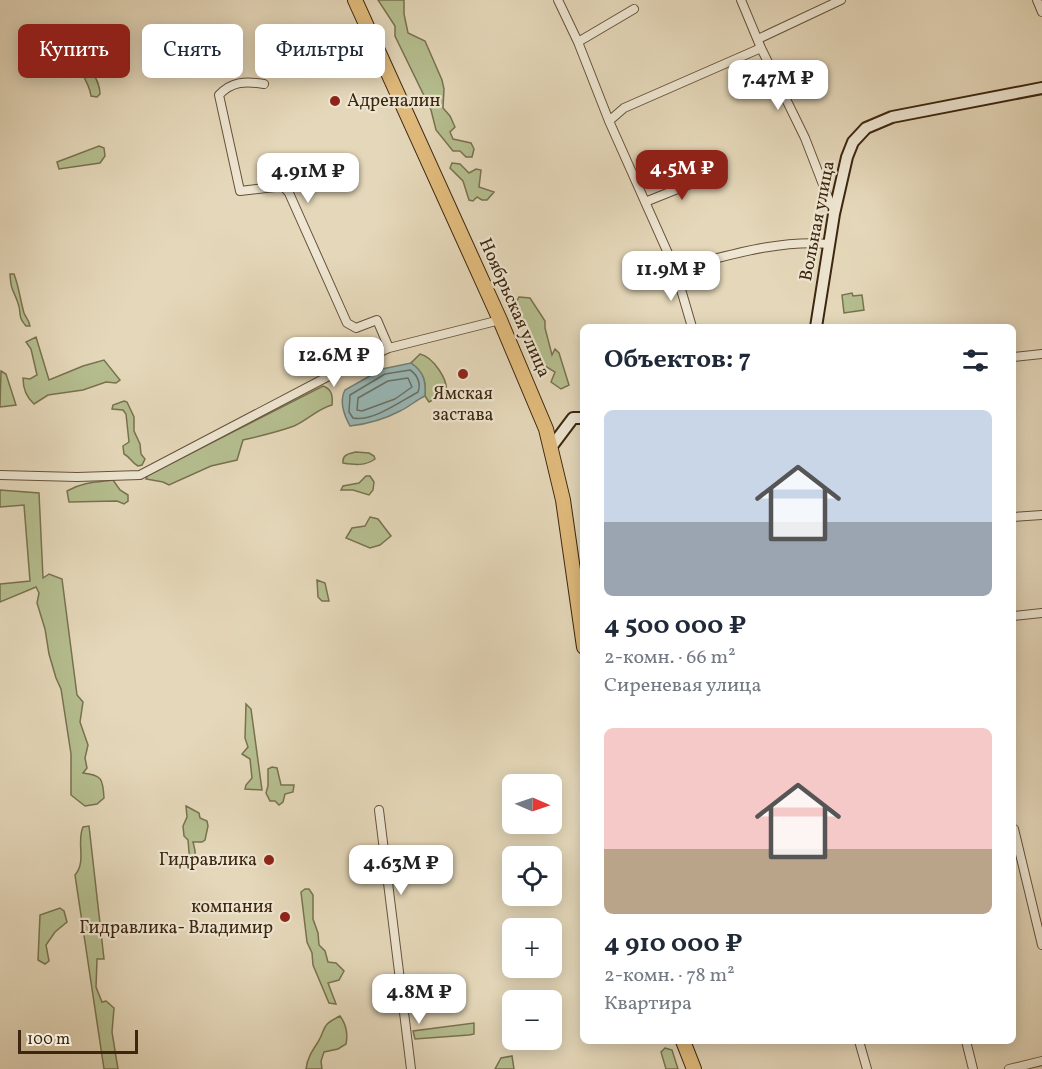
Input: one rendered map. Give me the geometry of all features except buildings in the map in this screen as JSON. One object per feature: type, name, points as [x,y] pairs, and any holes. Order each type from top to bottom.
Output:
[{"type":"highway","name":"Ноябрьская улица","points":[[355,0],[539,409],[552,446],[564,500],[580,618]]},
{"type":"highway","points":[[684,1044],[693,1069]]},
{"type":"street","points":[[558,0],[675,269],[691,324]]},
{"type":"street","points":[[741,0],[761,48],[805,138],[834,214]]},
{"type":"street","points":[[758,39],[825,9],[839,0]]},
{"type":"street","points":[[1037,0],[1042,12]]},
{"type":"street","points":[[578,42],[634,9]]},
{"type":"street","points":[[609,121],[624,108],[761,48]]},
{"type":"street","points":[[264,84],[240,82],[227,86],[219,95],[240,191],[284,186],[347,323],[356,328],[377,320],[389,348]]},
{"type":"street","name":"Вольная улица","points":[[816,324],[834,214],[846,158],[853,142],[866,128],[892,117],[1042,88]]},
{"type":"street","points":[[645,202],[710,176]]},
{"type":"street","points":[[675,269],[807,241],[829,244]]},
{"type":"street","points":[[0,475],[77,477],[140,475],[329,376],[389,348],[500,320]]},
{"type":"street","points":[[1016,357],[1042,354]]},
{"type":"street","points":[[552,446],[573,418],[580,418]]},
{"type":"street","points":[[1016,517],[1042,515]]},
{"type":"street","points":[[1016,616],[1042,613]]},
{"type":"street","points":[[379,810],[411,1069]]},
{"type":"street","points":[[1016,836],[1042,945]]},
{"type":"street","points":[[860,1044],[867,1069]]},
{"type":"street","points":[[967,1044],[972,1069]]},
{"type":"street","points":[[1009,1069],[1042,1061]]},
{"type":"green space","points":[[378,0],[404,0],[408,33],[425,41],[442,80],[443,108],[455,127],[450,132],[453,139],[471,143],[474,149],[472,157],[466,157],[460,151],[453,151],[436,130],[431,110],[395,36],[395,26]]},
{"type":"green space","points":[[84,78],[96,78],[100,94],[97,97],[91,96]]},
{"type":"green space","points":[[99,146],[104,148],[105,156],[100,163],[59,169],[57,162]]},
{"type":"green space","points":[[452,163],[460,164],[469,173],[476,169],[481,170],[479,187],[494,192],[487,200],[477,197],[473,201],[469,200],[463,181],[450,168]]},
{"type":"green space","points":[[10,274],[14,274],[24,313],[30,326],[26,326],[22,320]]},
{"type":"green space","points":[[852,293],[853,296],[862,295],[864,310],[844,313],[842,295]]},
{"type":"green space","points":[[519,297],[530,298],[545,321],[552,355],[555,349],[559,353],[569,385],[561,389],[551,382],[555,372],[545,366],[514,306]]},
{"type":"green space","points":[[36,337],[49,380],[104,360],[120,380],[116,383],[106,382],[83,390],[48,395],[34,404],[26,392],[23,378],[30,379],[37,375],[31,349],[26,342]]},
{"type":"green space","points":[[420,354],[435,364],[445,382],[446,393],[429,402],[425,396],[423,377],[411,363]]},
{"type":"green space","points":[[1,371],[6,374],[16,405],[0,407]]},
{"type":"green space","points":[[323,386],[331,393],[332,405],[294,426],[243,440],[237,460],[211,466],[169,485],[146,479],[148,475]]},
{"type":"green space","points":[[127,402],[134,417],[134,431],[140,444],[141,454],[145,459],[142,465],[138,466],[124,454],[123,446],[129,442],[126,414],[123,410],[112,409],[113,405]]},
{"type":"green space","points":[[356,452],[369,453],[375,459],[360,464],[343,463],[345,456]]},
{"type":"green space","points":[[366,476],[370,476],[374,482],[373,490],[369,495],[353,490],[341,490],[343,486],[359,483]]},
{"type":"green space","points":[[113,480],[120,490],[128,495],[128,501],[124,504],[117,501],[69,502],[67,491],[73,488]]},
{"type":"green space","points":[[0,490],[39,493],[43,578],[49,574],[62,579],[77,695],[83,702],[80,722],[88,745],[85,758],[87,768],[83,773],[94,775],[102,782],[104,798],[97,804],[85,806],[71,795],[71,754],[61,689],[49,654],[45,629],[37,603],[39,593],[36,587],[0,602],[0,584],[30,581],[24,505],[0,507]]},
{"type":"green space","points":[[370,517],[378,519],[391,536],[380,545],[370,548],[346,538],[352,528],[365,526]]},
{"type":"green space","points":[[317,580],[325,583],[329,601],[322,601],[318,597]]},
{"type":"green space","points":[[246,704],[251,709],[262,790],[245,789],[252,778],[250,759],[242,754],[248,747],[245,738]]},
{"type":"green space","points":[[277,768],[281,785],[294,785],[293,792],[285,794],[283,802],[279,805],[275,801],[270,801],[266,793],[268,769]]},
{"type":"green space","points":[[186,806],[199,813],[200,818],[207,821],[208,826],[205,840],[193,842],[195,857],[190,864],[188,840],[184,836],[183,826],[187,817]]},
{"type":"green space","points":[[89,826],[104,959],[97,959],[96,987],[102,1002],[106,1001],[114,1008],[112,1032],[118,1069],[104,1069],[75,875],[79,870],[81,858],[81,833],[83,827]]},
{"type":"green space","points":[[309,889],[313,895],[313,919],[319,945],[325,951],[328,962],[336,963],[344,971],[339,980],[328,983],[336,1004],[329,1003],[313,965],[312,953],[307,942],[301,892]]},
{"type":"green space","points":[[60,908],[64,911],[67,922],[55,932],[46,945],[49,961],[45,964],[38,960],[40,915]]},
{"type":"green space","points":[[340,1016],[346,1029],[346,1044],[338,1049],[324,1052],[321,1061],[322,1069],[306,1069],[310,1055],[325,1027]]},
{"type":"green space","points":[[474,1023],[474,1034],[469,1035],[415,1039],[413,1031]]},
{"type":"green space","points":[[665,1048],[672,1050],[678,1069],[666,1069],[661,1052]]},
{"type":"green space","points":[[512,1056],[514,1069],[495,1069],[501,1058]]},
{"type":"water","points":[[411,363],[423,377],[425,396],[388,416],[350,426],[343,408],[342,399],[345,390],[382,369]]},
{"type":"place","name":"Адреналин","points":[[335,101]]},
{"type":"place","name":"Ямская застава","points":[[463,374]]},
{"type":"place","name":"Гидравлика","points":[[269,860]]},
{"type":"place","name":"компания Гидравлика- Владимир","points":[[285,917]]}]
